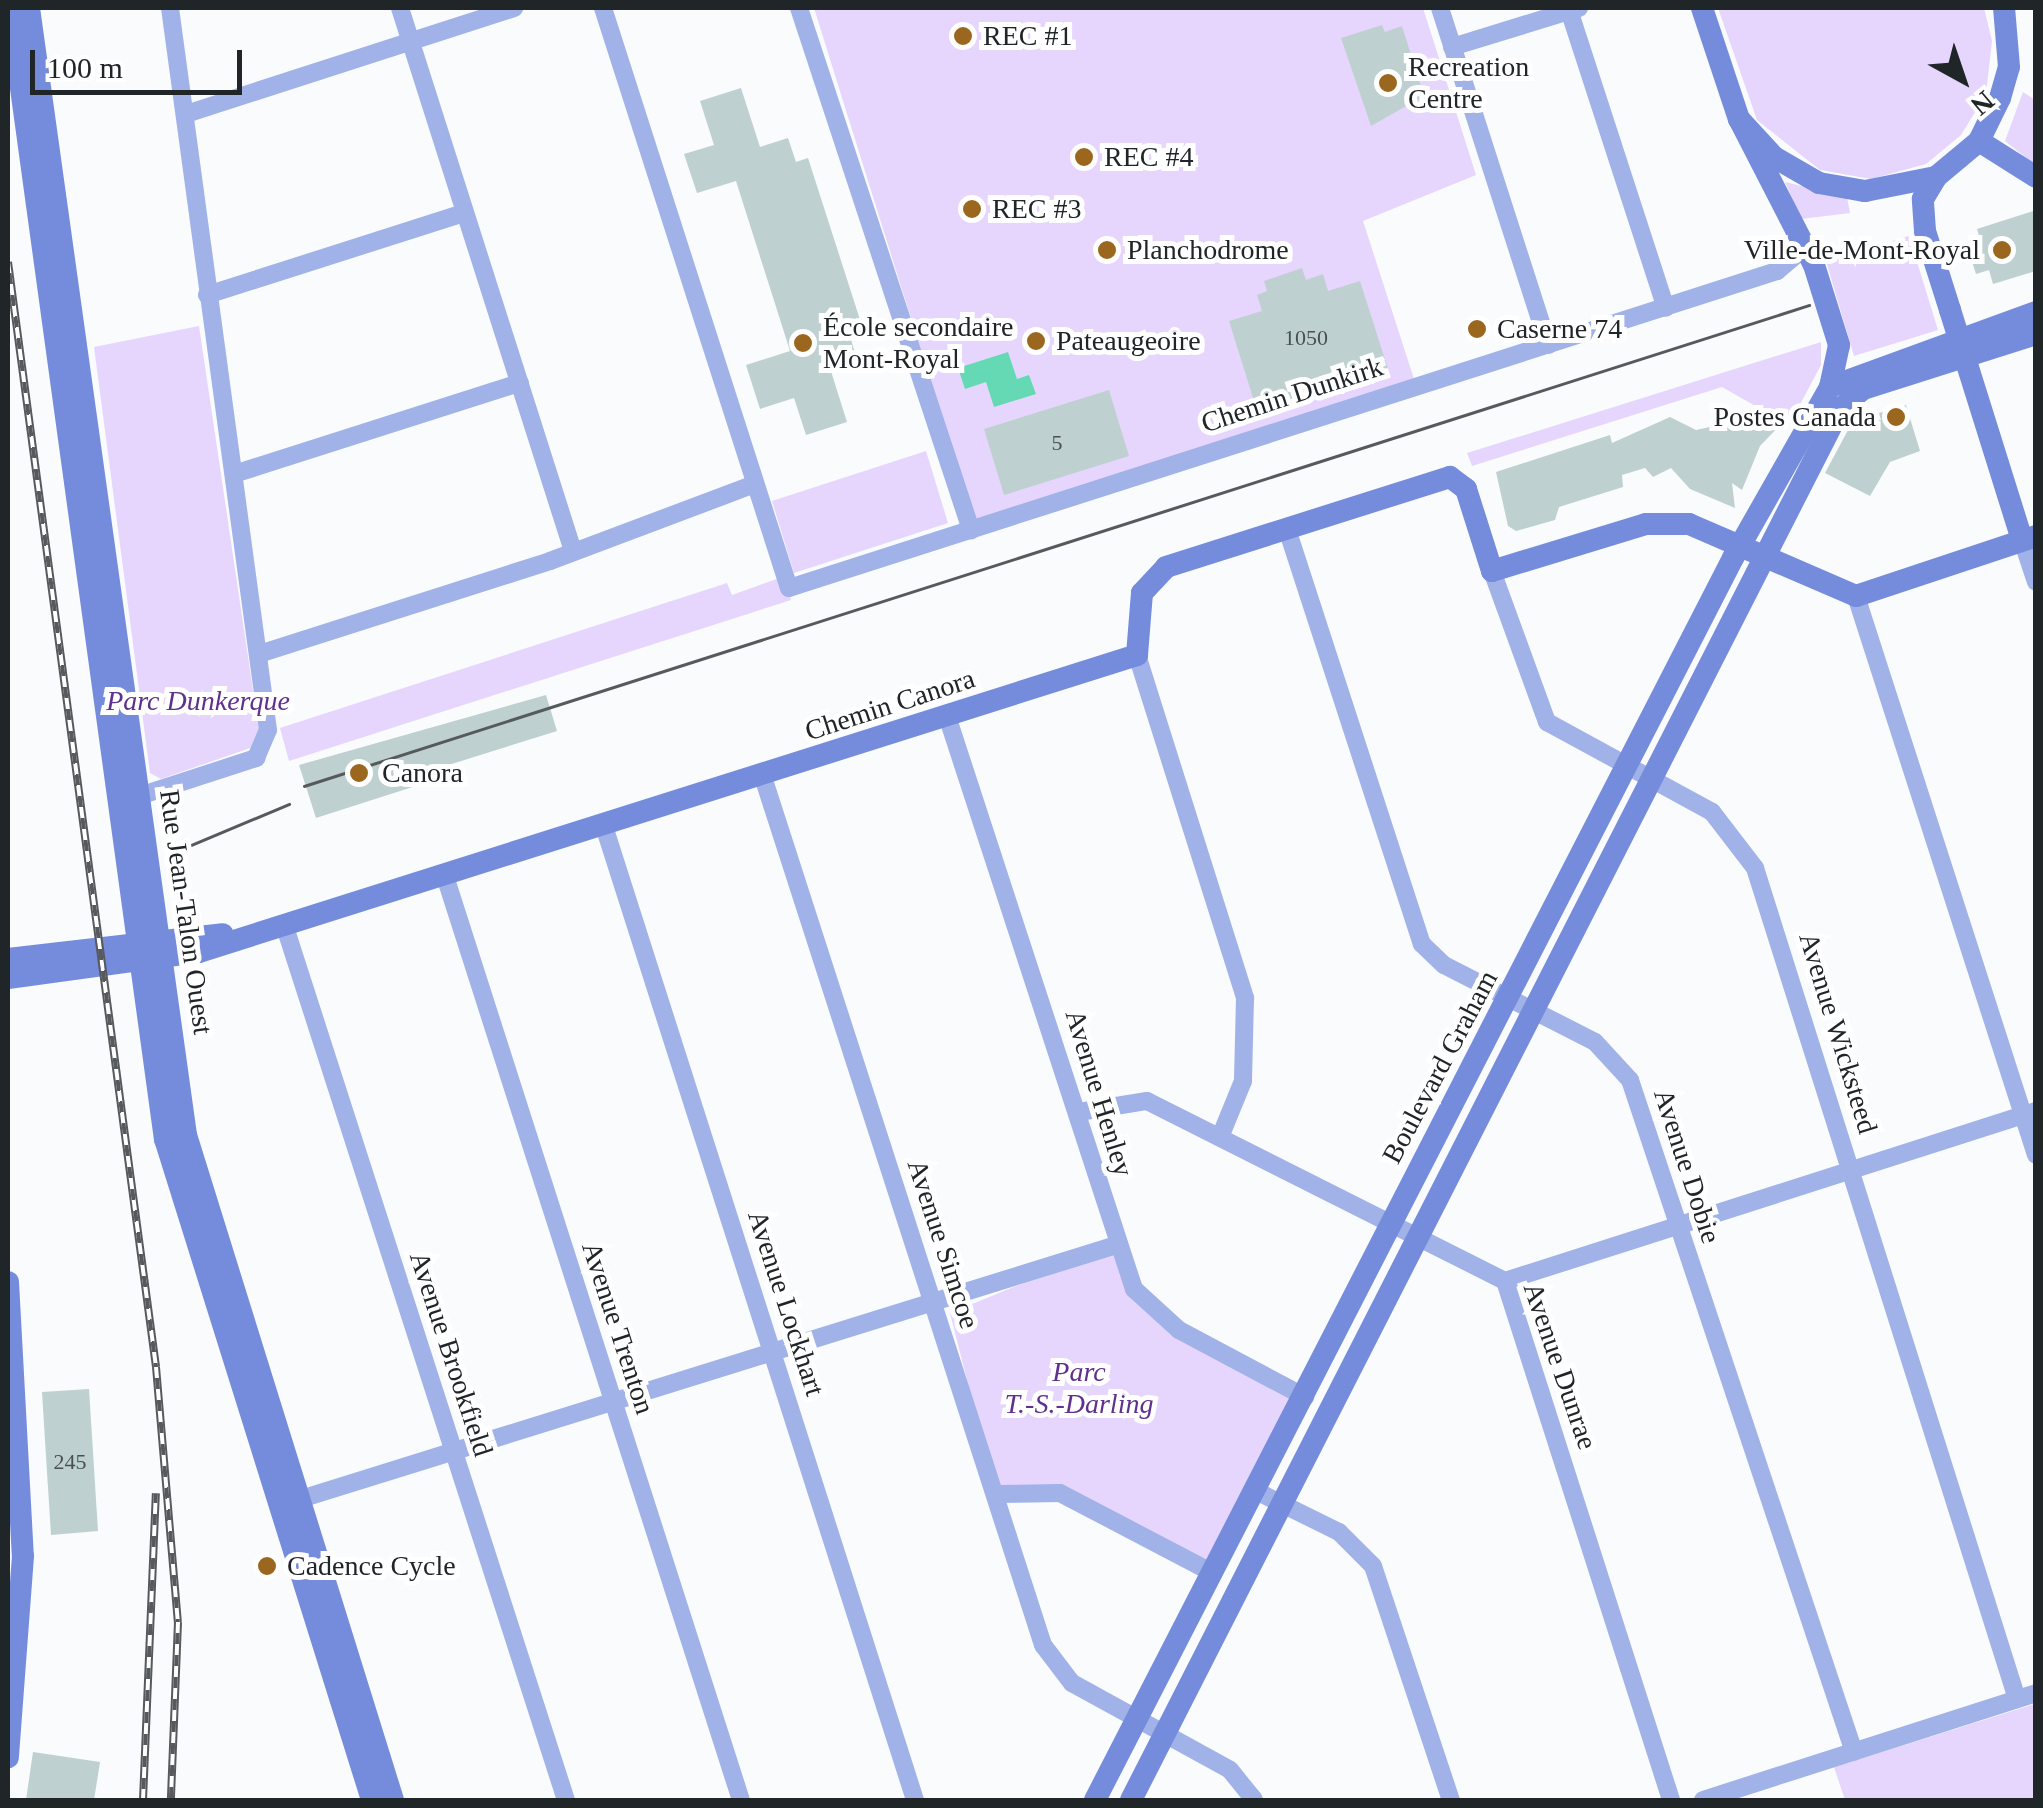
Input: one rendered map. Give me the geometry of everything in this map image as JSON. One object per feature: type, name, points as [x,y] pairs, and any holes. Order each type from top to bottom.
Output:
[{"type":"street","name":"Rue Jean-Talon Ouest","points":[[10,8],[152,951],[192,1158],[372,1800]]},
{"type":"street","name":"Rue Jean-Talon Ouest","points":[[29,8],[130,799]]},
{"type":"street","points":[[130,799],[265,748],[258,654],[170,8]]},
{"type":"street","points":[[400,8],[573,551]]},
{"type":"street","points":[[186,114],[514,8]]},
{"type":"street","points":[[258,654],[573,551],[756,484],[603,8]]},
{"type":"street","points":[[799,8],[970,530]]},
{"type":"street","points":[[1440,8],[1548,345]]},
{"type":"street","points":[[1702,8],[1739,119],[1810,256],[1839,345],[1858,381]]},
{"type":"street","points":[[2004,8],[2009,67],[1978,141],[1936,177],[1923,199],[1925,231],[2029,538],[2036,582]]},
{"type":"street","points":[[1452,48],[1574,9],[1666,308]]},
{"type":"street","points":[[1739,119],[1774,158],[1819,183],[1886,190],[1936,177]]},
{"type":"street","points":[[1978,141],[2036,177]]},
{"type":"street","points":[[207,295],[464,214]]},
{"type":"street","name":"Chemin Dunkirk","points":[[756,484],[788,588],[1666,308],[1810,256]]},
{"type":"street","points":[[1962,348],[2036,312]]},
{"type":"street","points":[[1839,345],[1830,386],[1962,348],[2036,334]]},
{"type":"street","name":"Boulevard Graham","points":[[1131,1800],[1769,557],[1840,409],[1858,381]]},
{"type":"street","points":[[234,474],[520,383]]},
{"type":"street","name":"Boulevard Graham","points":[[1096,1800],[1742,544],[1830,386]]},
{"type":"street","name":"Avenue Wicksteed","points":[[1287,528],[1450,477],[1466,489],[1536,708],[1562,734],[1712,812],[1744,845],[2026,1696]]},
{"type":"street","points":[[1492,571],[1646,524],[1689,524],[1856,596],[2029,538]]},
{"type":"street","points":[[1221,1136],[1243,1082],[1246,998],[1137,655],[1142,593],[1157,572],[1287,528]]},
{"type":"street","name":"Avenue Dobie","points":[[1287,528],[1415,931],[1444,965],[1595,1042],[1630,1080],[1854,1752]]},
{"type":"street","points":[[1856,596],[2029,1113],[2036,1155]]},
{"type":"street","name":"Chemin Canora","points":[[152,951],[261,931],[763,777],[1137,655]]},
{"type":"street","name":"Avenue Henley","points":[[948,718],[1078,1112],[1116,1245],[1134,1289],[1160,1318],[1306,1397]]},
{"type":"street","name":"Avenue Simcoe","points":[[763,777],[1052,1661],[1072,1684],[1230,1770],[1254,1800]]},
{"type":"street","name":"Avenue Lockhart","points":[[603,823],[915,1800]]},
{"type":"street","name":"Avenue Trenton","points":[[444,873],[741,1800]]},
{"type":"street","name":"Avenue Brookfield","points":[[284,924],[566,1800]]},
{"type":"street","points":[[8,960],[152,951]]},
{"type":"street","points":[[8,978],[152,951]]},
{"type":"street","name":"Avenue Dunrae","points":[[1078,1112],[1147,1102],[1506,1282],[1672,1800]]},
{"type":"street","points":[[1506,1282],[2029,1113]]},
{"type":"street","points":[[288,1504],[611,1398],[1116,1245]]},
{"type":"street","points":[[8,1282],[24,1556],[8,1757]]},
{"type":"street","points":[[1256,1490],[1338,1532],[1372,1566],[1452,1800]]},
{"type":"street","points":[[996,1494],[1060,1493],[1212,1573]]},
{"type":"street","name":"Rue Jean-Talon Ouest","points":[[288,1504],[393,1800]]},
{"type":"street","points":[[1703,1800],[2026,1696]]},
{"type":"green space","points":[[814,8],[1423,8],[1476,175],[1363,221],[1414,379],[974,520]]},
{"type":"green space","points":[[1718,8],[1984,8],[1992,41],[1986,94],[1961,135],[1926,164],[1871,179],[1820,170],[1757,120]]},
{"type":"green space","points":[[2023,92],[2035,100],[2035,165],[2005,141]]},
{"type":"green space","points":[[1785,182],[1847,197],[1850,213],[1801,219]]},
{"type":"green space","points":[[1909,236],[1938,330],[1854,356],[1826,261]]},
{"type":"green space","name":"Parc Dunkerque","points":[[199,326],[259,731],[253,747],[161,779],[150,773],[94,347]]},
{"type":"green space","points":[[1821,342],[1821,365],[1789,425],[1722,387],[1472,466],[1467,453]]},
{"type":"green space","points":[[926,451],[948,523],[794,573],[772,501]]},
{"type":"green space","points":[[785,576],[791,600],[289,761],[280,728],[727,583],[732,595]]},
{"type":"green space","name":"Parc T.-S.-Darling","points":[[1116,1245],[1144,1304],[1305,1397],[1213,1573],[1060,1493],[996,1494],[950,1313]]},
{"type":"green space","points":[[2035,1704],[2035,1800],[1845,1800],[1834,1767]]},
{"type":"shaded area","points":[[1008,352],[1017,379],[1029,375],[1036,394],[994,407],[986,382],[965,389],[958,368]]},
{"type":"building","name":"Recreation Centre","points":[[1382,25],[1385,32],[1402,26],[1424,96],[1371,126],[1341,38]]},
{"type":"building","name":"École secondaire Mont-Royal","points":[[741,88],[760,147],[788,138],[796,162],[808,158],[863,329],[849,333],[856,356],[829,365],[847,422],[806,435],[794,398],[760,409],[746,365],[790,351],[736,181],[697,193],[684,154],[714,145],[700,101]]},
{"type":"building","name":"Ville-de-Mont-Royal","points":[[2036,210],[2036,271],[1993,284],[1989,270],[1976,274],[1968,249],[1982,245],[1977,229]]},
{"type":"building","points":[[1302,268],[1306,280],[1323,274],[1328,291],[1360,281],[1389,372],[1258,414],[1229,321],[1262,311],[1257,295],[1267,291],[1264,281]]},
{"type":"building","points":[[1109,390],[1129,456],[1004,495],[984,429]]},
{"type":"building","points":[[1906,405],[1920,451],[1890,462],[1870,496],[1825,473],[1854,419],[1881,420],[1879,413]]},
{"type":"building","points":[[1729,409],[1763,429],[1785,420],[1760,446],[1742,490],[1732,483],[1735,508],[1690,489],[1671,468],[1653,477],[1645,468],[1622,475],[1623,487],[1559,507],[1555,520],[1516,531],[1508,526],[1496,472],[1610,435],[1612,443],[1670,417],[1696,430],[1719,425]]},
{"type":"building","name":"Canora","points":[[546,695],[557,731],[423,773],[425,783],[316,818],[299,765]]},
{"type":"building","points":[[89,1389],[98,1531],[51,1535],[42,1392]]},
{"type":"building","points":[[33,1752],[100,1762],[94,1800],[26,1800]]},
{"type":"tram line","points":[[304,786],[1809,305]]},
{"type":"tram line","points":[[170,854],[289,804]]},
{"type":"railway","points":[[8,262],[156,1367],[178,1622],[171,1800]]},
{"type":"railway","points":[[143,1800],[156,1493]]},
{"type":"place","name":"REC #1","points":[[963,36]]},
{"type":"place","name":"Recreation Centre","points":[[1388,83]]},
{"type":"place","name":"REC #4","points":[[1084,157]]},
{"type":"place","name":"REC #3","points":[[972,209]]},
{"type":"place","name":"Planchodrome","points":[[1107,250]]},
{"type":"place","name":"Ville-de-Mont-Royal","points":[[2002,250]]},
{"type":"place","name":"Caserne 74","points":[[1477,329]]},
{"type":"place","name":"Pateaugeoire","points":[[1036,341]]},
{"type":"place","name":"École secondaire Mont-Royal","points":[[803,343]]},
{"type":"place","name":"Postes Canada","points":[[1896,417]]},
{"type":"place","name":"Canora","points":[[359,773]]},
{"type":"place","name":"Cadence Cycle","points":[[267,1566]]}]
